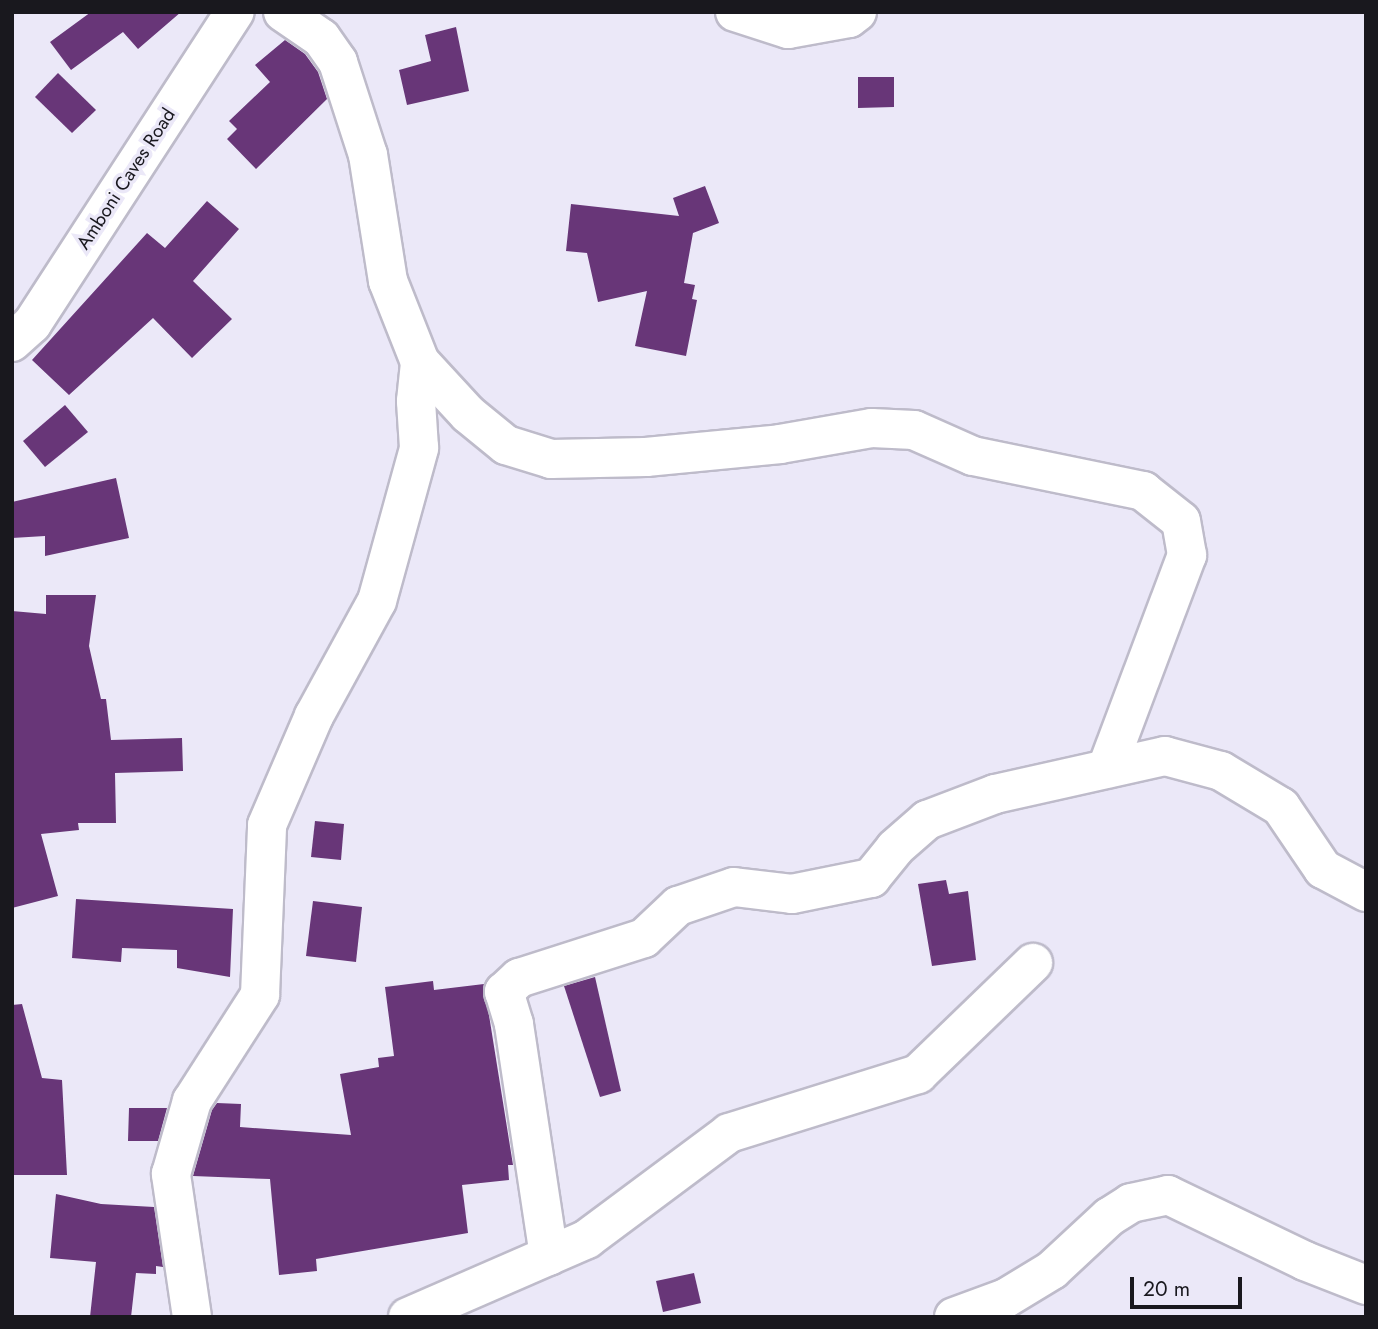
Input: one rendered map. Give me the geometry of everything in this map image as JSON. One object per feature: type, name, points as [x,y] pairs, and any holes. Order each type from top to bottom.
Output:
[{"type":"street","name":"Amboni Caves Road","points":[[12,342],[32,324],[235,12]]},
{"type":"street","points":[[283,12],[321,38],[338,62],[368,155],[388,281],[420,362],[468,414],[506,445],[551,459],[646,457],[780,444],[872,428],[914,430],[973,456],[1143,491],[1181,521],[1187,555],[1107,768]]},
{"type":"street","points":[[735,12],[788,29],[849,18],[857,12]]},
{"type":"street","points":[[192,1317],[171,1174],[191,1101],[260,995],[267,825],[314,716],[377,601],[419,448],[416,401],[420,362]]},
{"type":"street","points":[[549,1256],[514,1024],[505,992],[519,978],[643,937],[678,906],[734,887],[792,894],[871,878],[895,848],[927,820],[995,794],[1165,756],[1221,771],[1281,807],[1323,869],[1366,892]]},
{"type":"street","points":[[408,1317],[587,1239],[729,1133],[918,1074],[1033,962]]},
{"type":"street","points":[[954,1317],[1006,1297],[1052,1270],[1109,1217],[1131,1203],[1168,1195],[1305,1261],[1366,1285]]},
{"type":"building","points":[[91,12],[181,12],[138,49],[123,32],[71,70],[50,42]]},
{"type":"building","points":[[456,27],[469,91],[407,105],[399,70],[431,61],[425,35]]},
{"type":"building","points":[[285,40],[305,54],[318,72],[327,99],[256,169],[227,139],[237,129],[229,121],[270,82],[255,65]]},
{"type":"building","points":[[58,73],[96,110],[72,133],[35,97]]},
{"type":"building","points":[[858,77],[894,77],[894,107],[858,108]]},
{"type":"building","points":[[705,186],[719,223],[693,233],[684,283],[695,285],[692,299],[697,300],[686,356],[635,346],[647,291],[598,302],[587,253],[566,251],[571,204],[679,216],[673,198]]},
{"type":"building","points":[[207,201],[239,229],[193,281],[232,319],[192,358],[153,318],[69,395],[32,360],[147,233],[165,248]]},
{"type":"building","points":[[65,405],[88,432],[45,467],[23,441]]},
{"type":"building","points":[[116,478],[129,538],[45,556],[45,536],[12,538],[12,502]]},
{"type":"building","points":[[46,595],[96,595],[89,646],[101,699],[106,699],[111,740],[182,738],[183,771],[115,773],[116,823],[78,823],[79,830],[41,834],[58,896],[12,908],[12,611],[46,614]]},
{"type":"building","points":[[315,821],[344,824],[341,860],[311,857]]},
{"type":"building","points":[[946,880],[949,894],[968,891],[976,960],[932,966],[918,884]]},
{"type":"building","points":[[76,899],[233,909],[230,977],[177,968],[177,950],[122,948],[121,962],[72,958]]},
{"type":"building","points":[[313,901],[362,907],[356,962],[306,956]]},
{"type":"building","points":[[595,977],[621,1091],[600,1097],[564,986]]},
{"type":"building","points":[[433,981],[434,990],[484,984],[513,1165],[508,1165],[509,1180],[462,1185],[468,1233],[316,1259],[317,1271],[279,1275],[270,1179],[193,1176],[212,1110],[217,1103],[241,1104],[240,1127],[351,1135],[340,1074],[379,1067],[378,1058],[394,1056],[385,987]]},
{"type":"building","points":[[22,1004],[42,1078],[62,1080],[67,1175],[12,1175],[12,1005]]},
{"type":"building","points":[[129,1108],[167,1108],[158,1141],[128,1141]]},
{"type":"building","points":[[56,1194],[101,1204],[154,1207],[163,1267],[156,1266],[156,1274],[136,1273],[131,1317],[90,1317],[96,1262],[50,1258]]},
{"type":"building","points":[[694,1273],[701,1303],[663,1312],[656,1281]]}]
